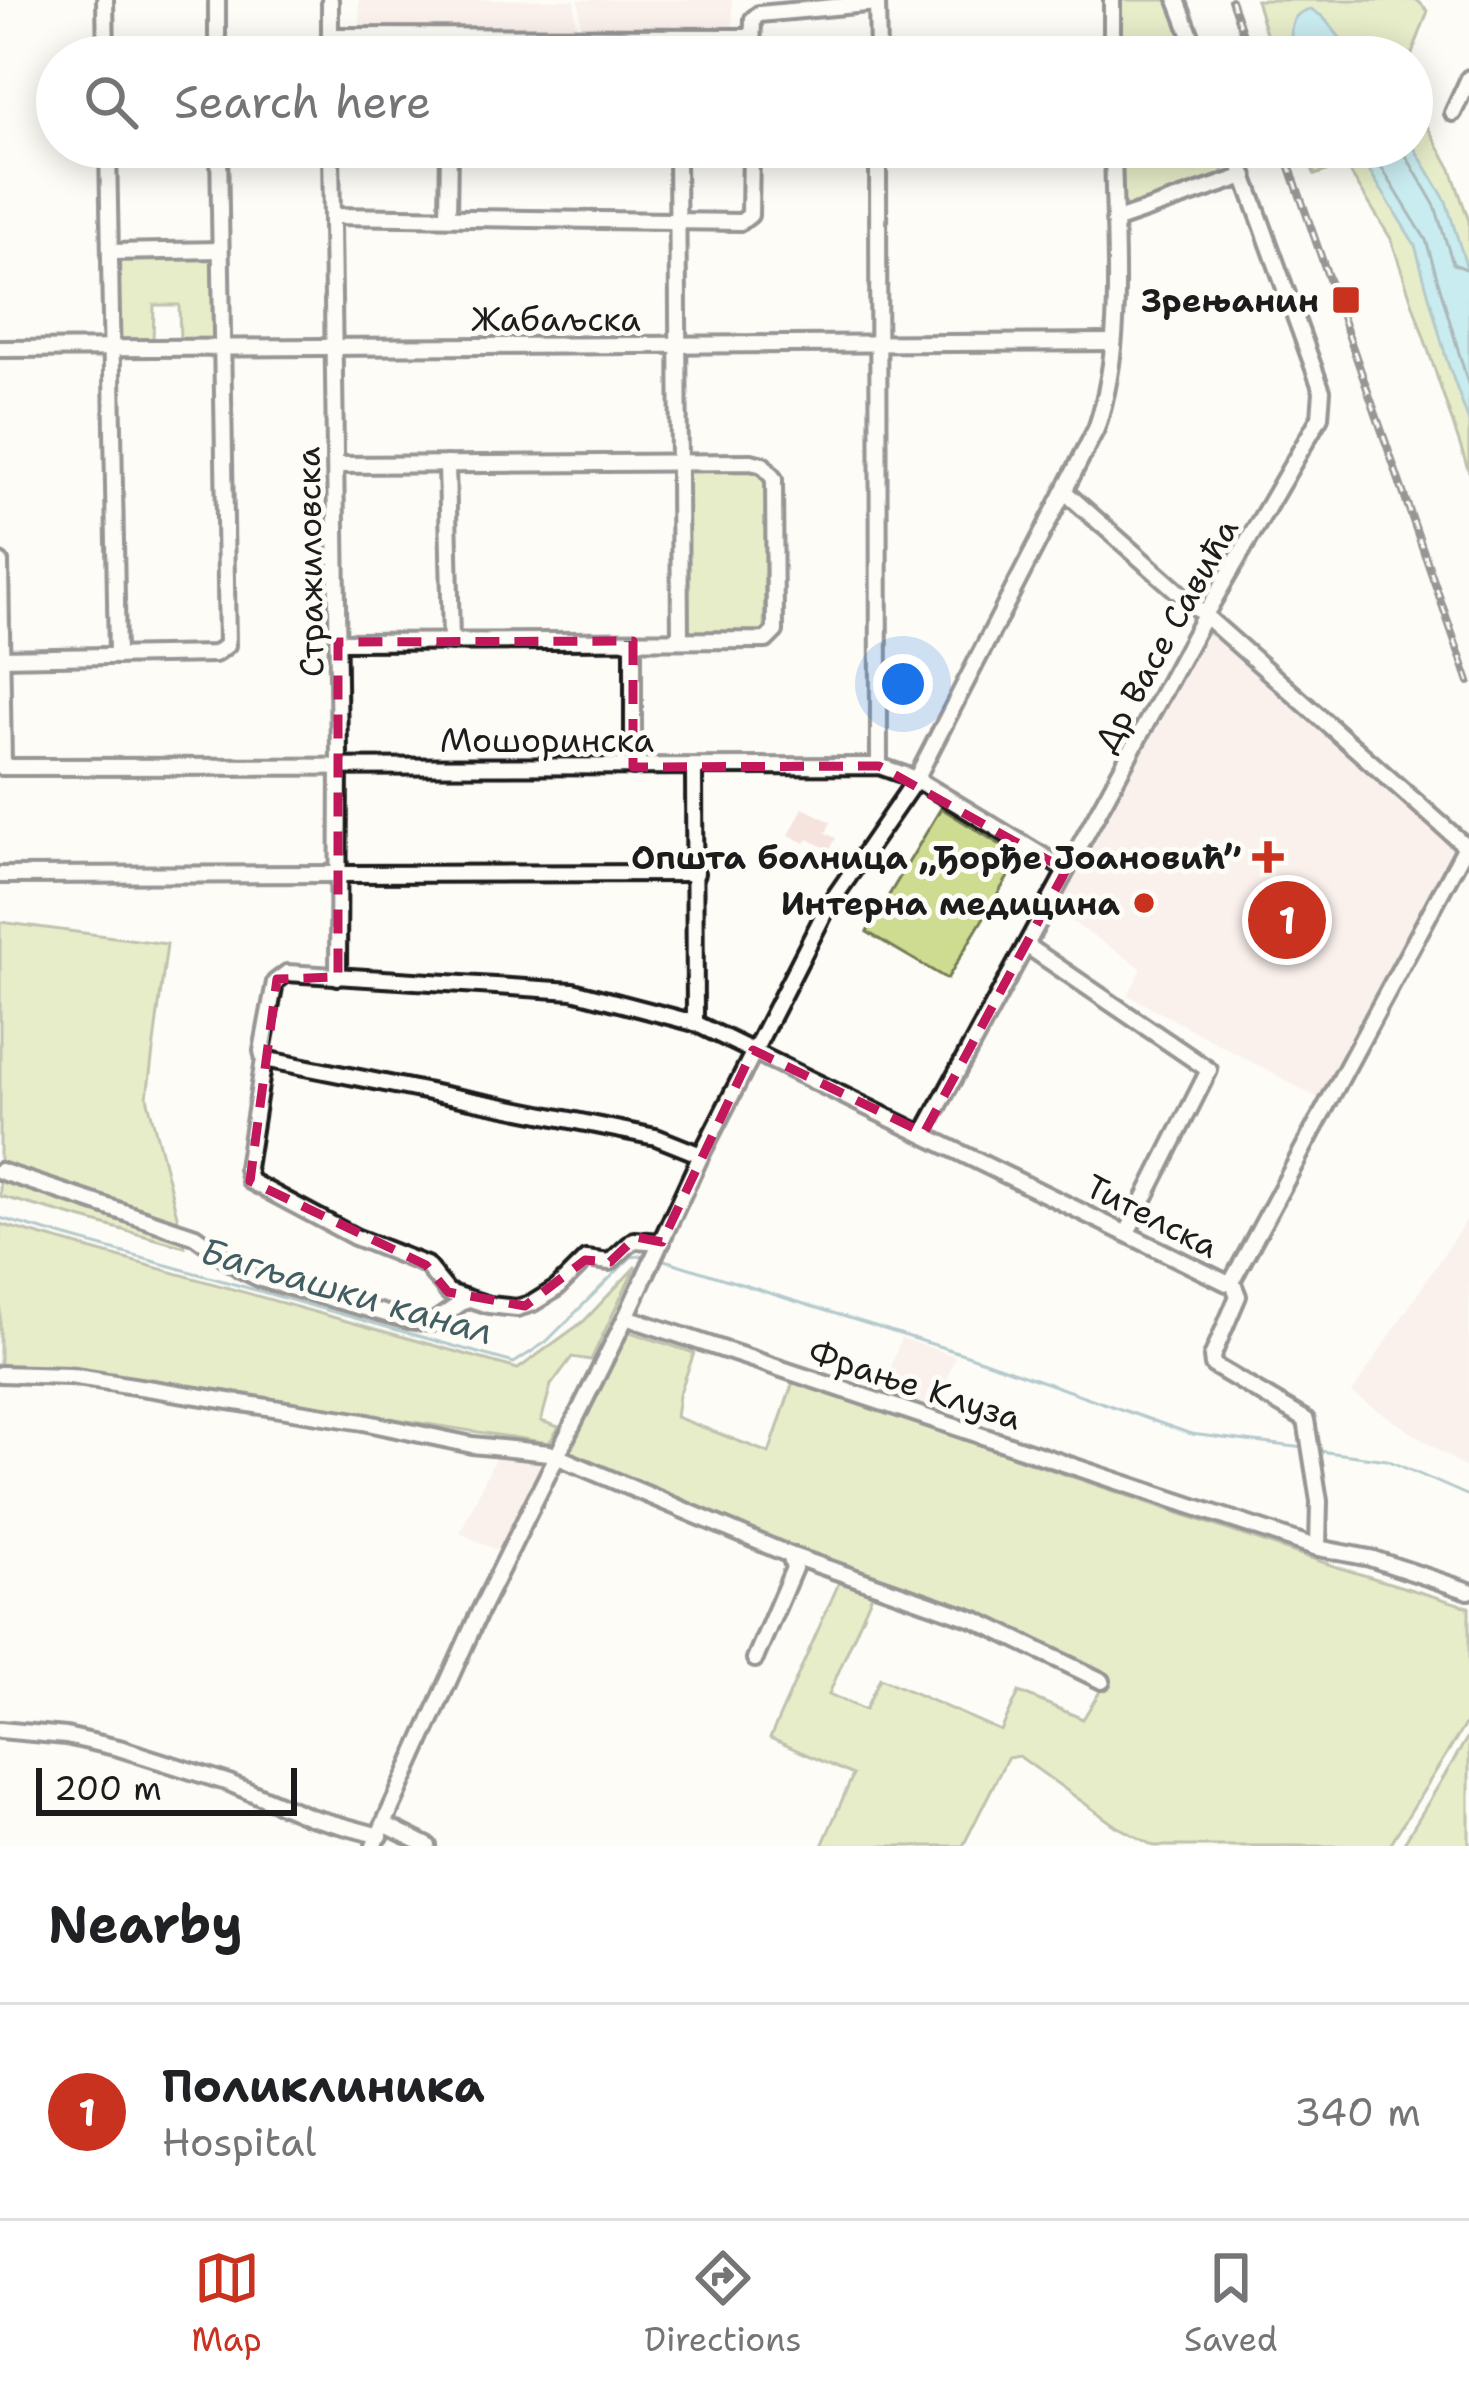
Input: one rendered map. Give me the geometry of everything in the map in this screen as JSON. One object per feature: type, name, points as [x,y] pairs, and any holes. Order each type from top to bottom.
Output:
[{"type":"street","points":[[105,0],[106,36]]},
{"type":"street","points":[[217,0],[218,36]]},
{"type":"street","points":[[330,0],[330,36],[450,36]]},
{"type":"street","points":[[1112,0],[1112,36]]},
{"type":"street","points":[[1177,0],[1191,36]]},
{"type":"street","points":[[752,36],[753,19],[759,14],[877,1],[878,36]]},
{"type":"street","points":[[1453,113],[1469,78]]},
{"type":"street","points":[[108,168],[116,656]]},
{"type":"street","points":[[1,658],[220,653],[227,645],[219,168]]},
{"type":"street","name":"Стражиловска","points":[[331,168],[338,977]]},
{"type":"street","points":[[448,168],[448,217]]},
{"type":"street","points":[[677,168],[680,640]]},
{"type":"street","points":[[332,216],[741,222],[749,218],[750,168]]},
{"type":"street","points":[[878,168],[880,766]]},
{"type":"street","points":[[380,1836],[480,1611],[753,1050],[827,908],[916,778],[1100,416],[1113,342],[1113,168]]},
{"type":"street","name":"Др Васе Савића","points":[[924,1133],[1205,615],[1312,435],[1323,401],[1242,168]]},
{"type":"street","points":[[1114,221],[1245,176]]},
{"type":"street","points":[[110,252],[220,250]]},
{"type":"street","name":"Жабаљска","points":[[0,349],[1113,342]]},
{"type":"street","points":[[336,465],[751,461],[772,474],[775,631],[766,640],[338,642]]},
{"type":"street","points":[[448,464],[451,642]]},
{"type":"street","points":[[1065,492],[1467,848],[1232,1281]]},
{"type":"street","points":[[0,562],[2,767]]},
{"type":"street","points":[[633,640],[633,767]]},
{"type":"street","name":"Мошоринска","points":[[2,767],[880,766],[916,778],[1066,870]]},
{"type":"street","points":[[694,767],[695,1023]]},
{"type":"street","points":[[0,874],[696,873]]},
{"type":"street","points":[[1026,945],[1207,1067],[1208,1076],[1127,1233]]},
{"type":"street","name":"Тителска","points":[[264,1059],[274,986],[287,974],[573,991],[695,1023],[1227,1283],[1232,1281],[1238,1296],[1212,1357],[1213,1365],[1306,1420],[1319,1502],[1318,1548]]},
{"type":"street","points":[[450,1299],[426,1265],[355,1237],[250,1181],[247,1168],[264,1059],[656,1137],[700,1155]]},
{"type":"street","points":[[0,1172],[195,1236],[261,1279],[426,1324],[450,1299],[508,1308],[533,1304],[586,1259],[606,1263],[634,1240],[662,1242]]},
{"type":"street","name":"Фрање Клуза","points":[[626,1317],[1318,1548],[1370,1558],[1469,1591]]},
{"type":"street","points":[[0,1374],[70,1376],[555,1456],[790,1555],[976,1620],[1102,1681]]},
{"type":"street","points":[[755,1659],[794,1568],[790,1555]]},
{"type":"street","points":[[0,1730],[66,1736],[119,1748],[230,1784],[310,1817],[428,1846]]},
{"type":"highlighted area","points":[[633,641],[633,767],[879,766],[1066,870],[924,1133],[753,1050],[662,1242],[636,1237],[610,1262],[585,1260],[525,1306],[448,1292],[426,1265],[250,1181],[277,979],[338,977],[338,642]]},
{"type":"shaded area","points":[[359,0],[574,0],[576,30],[360,29]]},
{"type":"shaded area","points":[[579,0],[732,0],[733,31],[581,29]]},
{"type":"shaded area","name":"Општа болница „Ђорђе Јоановић”","points":[[1207,632],[1456,847],[1318,1098],[1128,995],[1142,968],[1057,912]]},
{"type":"shaded area","points":[[803,808],[831,822],[826,833],[836,838],[830,850],[789,835]]},
{"type":"shaded area","points":[[1469,1216],[1469,1470],[1352,1393]]},
{"type":"shaded area","points":[[901,1338],[955,1356],[935,1416],[881,1397]]},
{"type":"shaded area","points":[[498,1452],[544,1459],[501,1552],[460,1533]]},
{"type":"green space","points":[[1115,0],[1171,0],[1186,36],[1116,36]]},
{"type":"green space","points":[[1256,0],[1417,0],[1428,11],[1419,36],[1267,36]]},
{"type":"green space","points":[[1433,137],[1451,169],[1469,221],[1469,472],[1391,239],[1347,168],[1433,168]]},
{"type":"green space","points":[[1119,168],[1226,168],[1125,210],[1120,207]]},
{"type":"green space","points":[[213,254],[214,342],[180,342],[179,305],[154,305],[153,343],[118,343],[117,256]]},
{"type":"green space","points":[[687,468],[753,468],[766,479],[764,633],[688,633]]},
{"type":"green space","points":[[941,808],[1020,857],[947,979],[867,932]]},
{"type":"green space","points":[[0,922],[167,944],[147,1097],[185,1247],[0,1196]]},
{"type":"green space","points":[[0,1224],[518,1369],[584,1321],[636,1266],[591,1360],[572,1357],[551,1385],[541,1421],[559,1427],[549,1443],[88,1371],[0,1368]]},
{"type":"green space","points":[[627,1331],[694,1353],[676,1417],[769,1453],[793,1382],[1337,1567],[1469,1607],[1469,1718],[1389,1846],[1154,1846],[1116,1826],[1019,1756],[1007,1758],[963,1846],[822,1846],[853,1775],[770,1738],[842,1576],[876,1585],[829,1694],[865,1710],[880,1678],[1001,1731],[1019,1692],[1083,1719],[1107,1680],[946,1604],[844,1572],[564,1454]]},
{"type":"green space","points":[[1469,1735],[1469,1846],[1402,1846]]},
{"type":"water","points":[[1311,9],[1323,17],[1339,36],[1291,36],[1293,21]]},
{"type":"water","points":[[1368,168],[1426,168],[1446,201],[1469,275],[1469,422],[1447,361],[1415,245]]},
{"type":"waterway","name":"Багљашки канал","points":[[0,1218],[514,1363],[546,1342],[631,1257],[646,1255]]},
{"type":"waterway","name":"Багљашки канал","points":[[661,1259],[970,1356],[1191,1434],[1304,1448]]},
{"type":"waterway","name":"Багљашки канал","points":[[1319,1451],[1387,1460],[1469,1496]]},
{"type":"railway","points":[[1231,0],[1244,36]]},
{"type":"railway","points":[[1290,168],[1469,682]]},
{"type":"place","name":"Зрењанин","points":[[1346,300]]},
{"type":"place","name":"Општа болница „Ђорђе Јоановић”","points":[[1268,857]]},
{"type":"place","name":"Интерна медицина","points":[[1144,903]]},
{"type":"place","name":"Поликлиника","points":[[1287,920]]}]
